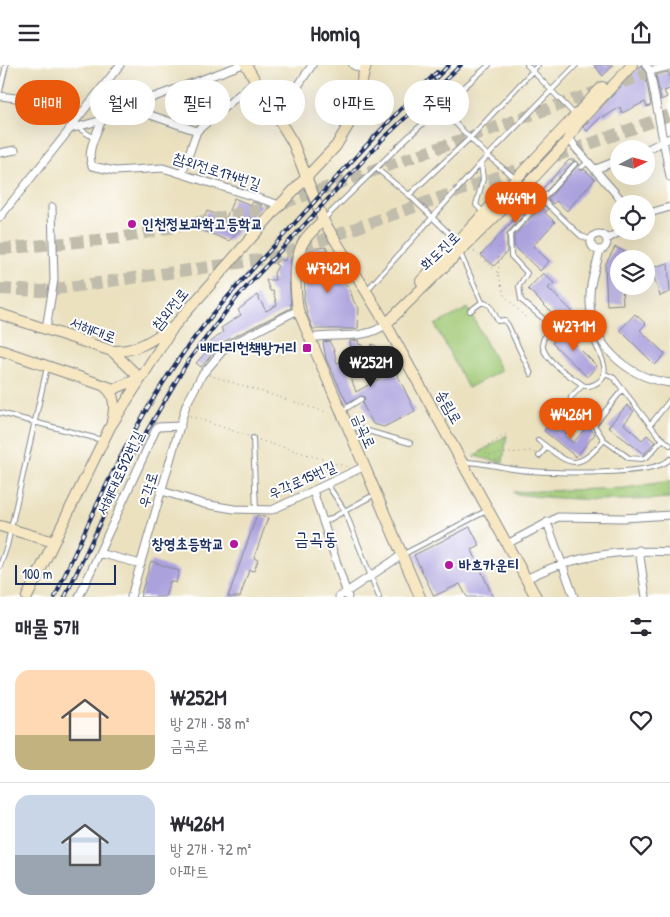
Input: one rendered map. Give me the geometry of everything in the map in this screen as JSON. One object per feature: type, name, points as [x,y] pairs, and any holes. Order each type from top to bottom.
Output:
[{"type":"main road","name":"송림로","points":[[246,65],[254,80]]},
{"type":"main road","name":"화도진로","points":[[458,247],[484,213],[623,65]]},
{"type":"main road","name":"화도진로","points":[[386,324],[458,247],[525,187],[569,137],[578,123],[632,65]]},
{"type":"main road","name":"참외전로","points":[[27,597],[110,427],[140,378],[174,326],[280,205],[332,152],[348,128],[365,67]]},
{"type":"main road","name":"송림로","points":[[282,125],[293,143],[323,221],[386,324],[536,597]]},
{"type":"main road","name":"금곡로","points":[[323,221],[305,240],[300,253],[296,281],[298,310],[337,413],[344,424],[420,597]]},
{"type":"main road","name":"서해대로","points":[[0,315],[112,351],[140,378]]},
{"type":"main road","points":[[112,351],[124,352],[138,347],[174,326]]},
{"type":"main road","points":[[0,351],[48,365],[114,389],[140,378]]},
{"type":"main road","points":[[95,382],[108,388],[113,396],[114,414],[110,427]]},
{"type":"main road","points":[[5,528],[54,542]]},
{"type":"street","points":[[80,118],[120,65]]},
{"type":"street","points":[[155,97],[241,65]]},
{"type":"street","points":[[302,80],[312,65]]},
{"type":"street","points":[[352,65],[365,67]]},
{"type":"street","points":[[670,66],[648,68],[667,140],[666,165],[670,177]]},
{"type":"street","points":[[182,174],[197,131],[240,94]]},
{"type":"street","points":[[0,96],[15,98]]},
{"type":"street","points":[[155,117],[197,131]]},
{"type":"street","points":[[0,217],[67,131],[75,125]]},
{"type":"street","points":[[94,138],[100,125]]},
{"type":"street","points":[[569,137],[618,195]]},
{"type":"street","name":"참외전로174번길","points":[[94,138],[90,159],[92,166],[115,171],[153,167],[182,174],[280,205]]},
{"type":"street","points":[[655,145],[667,140]]},
{"type":"street","points":[[0,153],[15,150]]},
{"type":"street","points":[[596,169],[610,164]]},
{"type":"street","points":[[46,329],[54,280],[52,207]]},
{"type":"street","points":[[655,211],[670,207]]},
{"type":"street","points":[[600,250],[593,248],[592,240],[600,234],[607,239]]},
{"type":"street","points":[[607,239],[606,246],[600,250],[590,296],[592,313],[600,337],[606,348],[632,371],[650,379],[670,383]]},
{"type":"street","name":"우각로","points":[[131,597],[186,405],[202,375],[226,347],[298,310]]},
{"type":"street","points":[[309,338],[336,334],[361,335],[372,333],[386,324]]},
{"type":"street","name":"서해대로512번길","points":[[99,553],[158,427],[181,426]]},
{"type":"street","name":"우각로15번길","points":[[162,491],[204,504],[256,511],[272,510],[363,467]]},
{"type":"street","points":[[312,491],[347,594]]},
{"type":"street","points":[[507,545],[558,517],[624,518],[670,515]]},
{"type":"street","points":[[547,522],[574,597]]},
{"type":"street","points":[[639,550],[646,597]]},
{"type":"street","points":[[526,579],[563,563],[639,550],[670,552]]},
{"type":"street","points":[[79,597],[99,553],[141,564]]},
{"type":"street","points":[[339,597],[347,594],[402,555]]},
{"type":"lane","points":[[0,91],[6,65]]},
{"type":"lane","points":[[469,83],[489,65]]},
{"type":"lane","points":[[526,65],[576,115]]},
{"type":"lane","points":[[409,195],[471,137],[538,65]]},
{"type":"lane","points":[[366,291],[433,219],[481,163],[576,65]]},
{"type":"lane","points":[[75,125],[94,138]]},
{"type":"lane","points":[[323,221],[422,125]]},
{"type":"lane","points":[[458,125],[488,156],[525,187]]},
{"type":"lane","points":[[582,167],[589,161]]},
{"type":"lane","points":[[481,163],[483,179],[476,205],[484,213]]},
{"type":"lane","points":[[575,164],[510,235],[509,239],[512,258],[528,273],[519,286],[521,301],[552,326],[543,340],[544,350],[548,358],[583,385],[590,386],[601,381],[605,374],[604,366],[594,341],[600,337]]},
{"type":"lane","points":[[377,169],[409,195],[458,247],[482,302],[490,305],[498,321],[504,320],[508,325],[531,375]]},
{"type":"lane","points":[[542,199],[581,236],[592,240]]},
{"type":"lane","points":[[470,311],[482,302]]},
{"type":"lane","points":[[0,566],[7,546],[5,528],[48,365]]},
{"type":"lane","points":[[605,374],[614,379],[650,425],[670,445]]},
{"type":"lane","points":[[583,385],[569,401],[594,425],[604,440],[633,460],[648,456],[663,439]]},
{"type":"lane","points":[[594,425],[623,389]]},
{"type":"lane","points":[[337,413],[361,399]]},
{"type":"lane","points":[[650,425],[670,400]]},
{"type":"lane","points":[[0,413],[104,440]]},
{"type":"lane","points":[[344,424],[410,443]]},
{"type":"lane","points":[[253,438],[256,511]]},
{"type":"lane","points":[[538,440],[564,460],[570,462],[587,459],[604,440]]},
{"type":"lane","points":[[539,456],[547,447]]},
{"type":"lane","points":[[462,462],[518,470],[567,473],[649,468],[666,464],[670,459]]},
{"type":"lane","points":[[327,484],[345,511],[379,597]]},
{"type":"lane","points":[[323,523],[370,497]]},
{"type":"lane","points":[[402,555],[488,509]]},
{"type":"path","points":[[509,239],[502,243],[498,249],[498,273],[504,295],[526,318]]},
{"type":"path","points":[[473,251],[498,273]]},
{"type":"path","points":[[208,375],[337,413]]},
{"type":"path","points":[[188,416],[352,468]]},
{"type":"path","points":[[471,456],[506,434]]},
{"type":"path","points":[[482,449],[488,455],[531,451],[539,456]]},
{"type":"green space","points":[[468,308],[501,371],[468,388],[435,325]]},
{"type":"green space","points":[[507,435],[503,463],[474,456]]},
{"type":"green space","points":[[670,481],[670,498],[592,500],[534,496],[515,494],[513,492],[625,488]]},
{"type":"building","points":[[594,65],[613,65],[603,76]]},
{"type":"building","points":[[641,65],[645,73],[651,105],[647,107],[645,102],[622,113],[620,107],[606,116],[602,116],[587,131],[583,127]]},
{"type":"building","points":[[669,72],[670,89],[664,91],[667,97],[661,100],[656,75]]},
{"type":"building","points":[[569,160],[575,160],[507,233],[507,252],[494,266],[481,255]]},
{"type":"building","points":[[579,164],[580,170],[585,170],[595,179],[567,211],[556,201],[553,204],[548,199]]},
{"type":"building","points":[[234,198],[251,205],[253,202],[262,205],[229,241],[199,229],[207,211],[226,218]]},
{"type":"building","points":[[543,205],[548,209],[545,213],[555,222],[533,246],[549,261],[540,271],[514,246],[514,236]]},
{"type":"building","points":[[326,247],[343,278],[343,283],[349,287],[354,302],[359,308],[358,328],[313,329],[307,314],[304,299],[306,253],[308,249]]},
{"type":"building","points":[[287,253],[291,255],[289,274],[291,308],[223,342],[201,367],[196,363],[209,349],[206,346],[223,332],[221,328],[241,315],[238,310],[257,295],[266,311],[277,305],[273,291],[270,291],[266,280],[275,280],[274,273],[278,266],[275,264],[279,259],[285,261]]},
{"type":"building","points":[[610,256],[610,295],[622,295],[623,304],[607,305],[605,265]]},
{"type":"building","points":[[668,263],[670,292],[660,296],[655,280],[655,267]]},
{"type":"building","points":[[543,273],[554,283],[548,288],[573,312],[562,323],[528,289]]},
{"type":"building","points":[[635,314],[646,324],[640,330],[665,354],[655,365],[620,330]]},
{"type":"building","points":[[567,327],[578,337],[573,342],[597,366],[587,377],[552,343]]},
{"type":"building","points":[[358,340],[359,345],[362,344],[366,369],[349,372],[356,392],[395,370],[415,411],[384,427],[373,424],[362,403],[365,399],[363,396],[347,403],[326,359],[323,342],[329,341],[334,350],[337,363],[352,359],[350,341]]},
{"type":"building","points":[[372,344],[382,349],[385,355],[367,362]]},
{"type":"building","points":[[627,405],[634,411],[624,424],[642,440],[647,435],[655,442],[644,454],[608,427]]},
{"type":"building","points":[[548,425],[557,432],[561,428],[567,433],[564,435],[573,443],[587,426],[595,434],[576,457],[544,431]]},
{"type":"building","points":[[257,515],[268,518],[254,558],[258,560],[254,571],[249,570],[240,597],[228,597]]},
{"type":"building","name":"바흐카운티","points":[[470,527],[480,546],[472,550],[493,597],[467,597],[460,584],[434,596],[414,555]]},
{"type":"building","points":[[151,561],[179,571],[176,583],[170,581],[165,597],[140,597]]},
{"type":"tunnel","points":[[0,249],[120,238],[272,207],[663,68]]},
{"type":"tunnel","points":[[0,289],[42,291],[272,258],[670,115]]},
{"type":"railway","points":[[435,79],[449,65]]},
{"type":"railway","points":[[65,597],[131,458],[188,361],[238,296],[383,139],[461,65]]},
{"type":"railway","points":[[55,597],[111,475],[143,416],[191,342],[256,265],[437,72]]},
{"type":"place","name":"인천정보과학고등학교","points":[[132,224]]},
{"type":"place","name":"배다리헌책방거리","points":[[307,348]]},
{"type":"place","name":"창영초등학교","points":[[234,544]]},
{"type":"place","name":"바흐카운티","points":[[449,565]]},
{"type":"district","name":"금곡동","points":[[316,539]]}]
